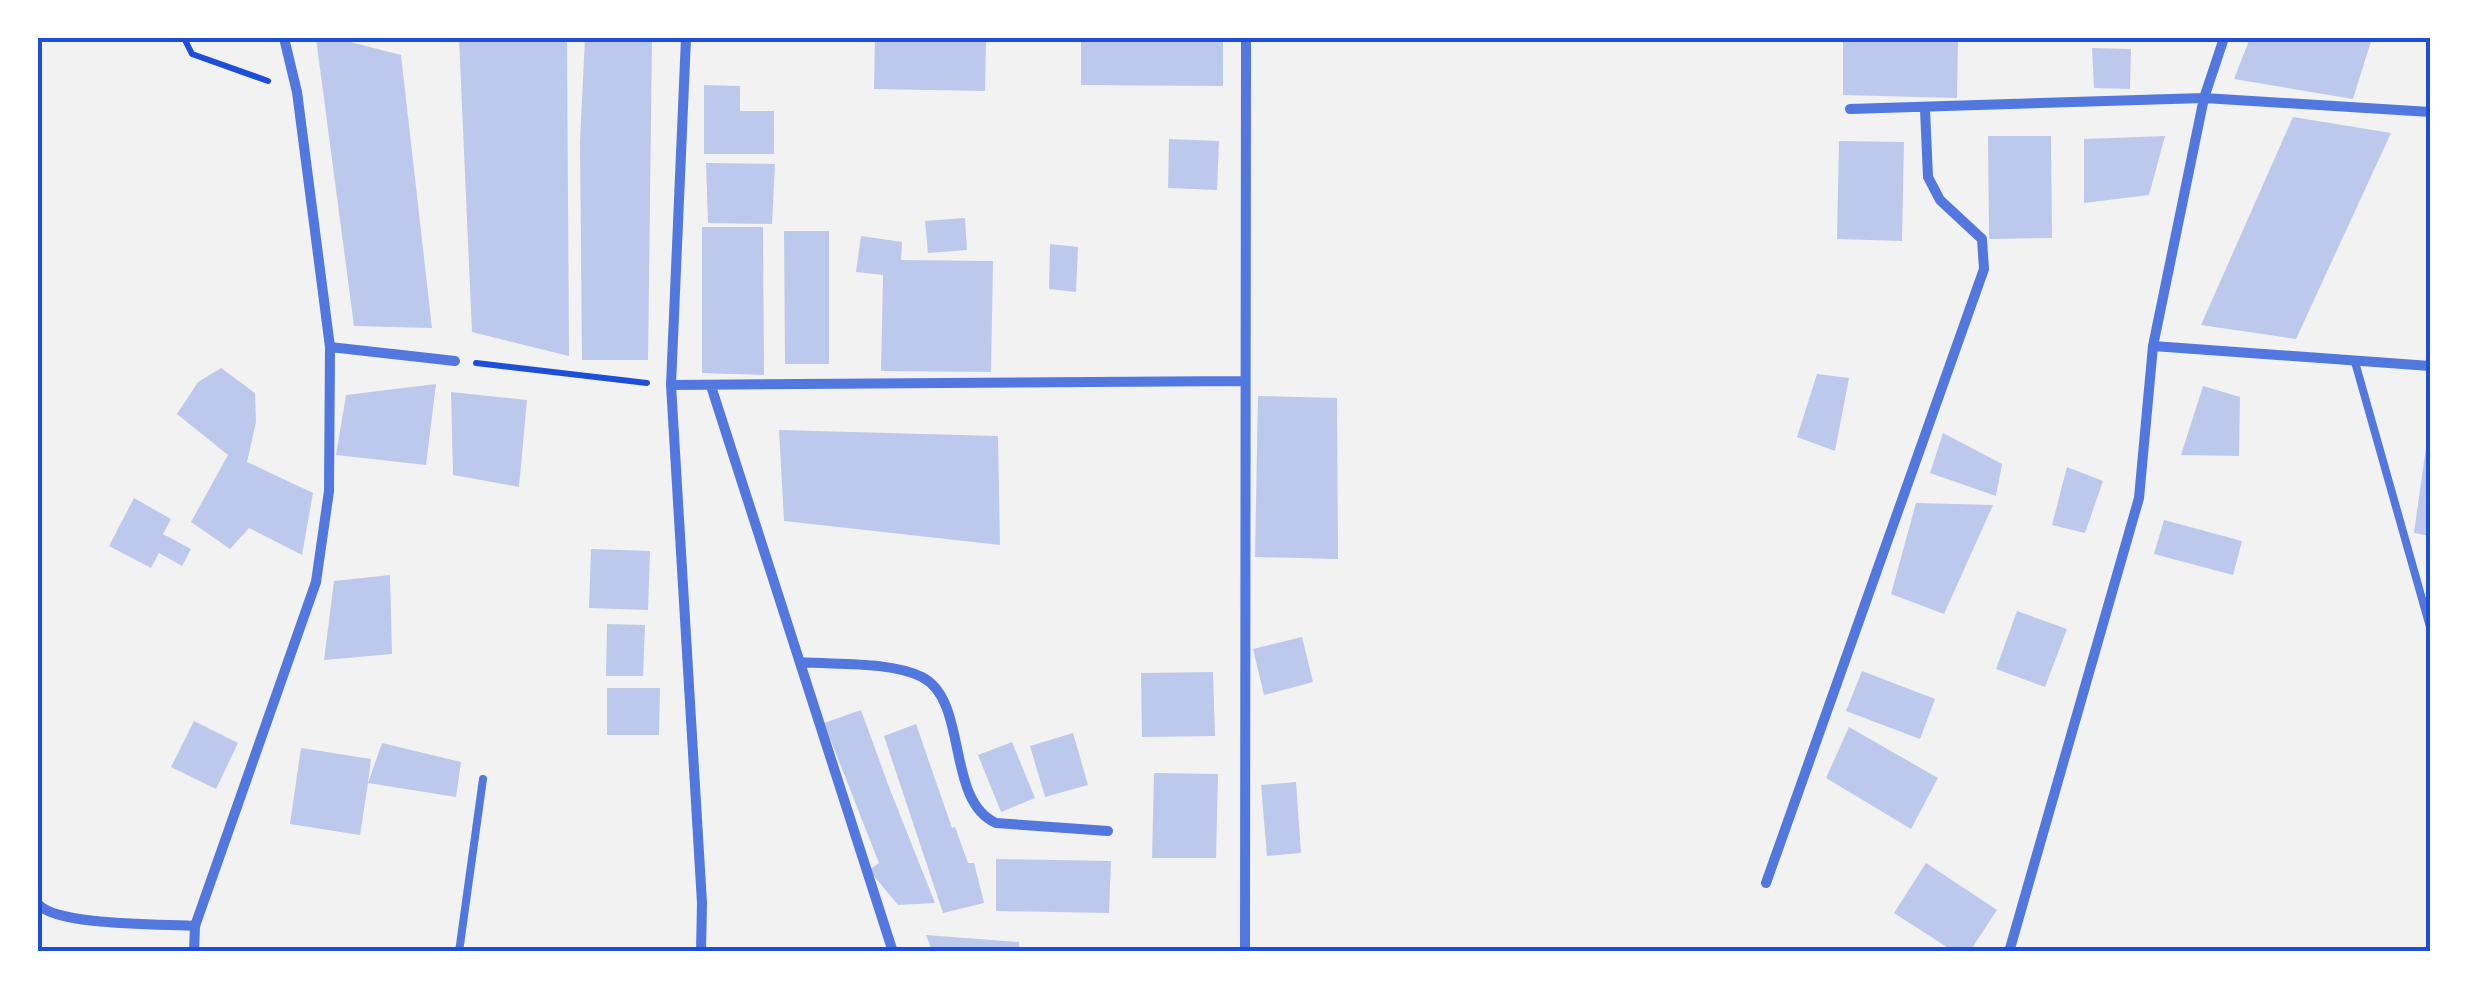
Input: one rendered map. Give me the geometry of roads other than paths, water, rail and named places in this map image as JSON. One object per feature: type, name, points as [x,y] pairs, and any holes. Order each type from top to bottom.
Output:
[{"type":"street","points":[[194,952],[195,926],[316,582],[329,491],[330,347],[297,92],[284,38]]},
{"type":"street","points":[[686,38],[670,385],[702,952]]},
{"type":"street","points":[[1245,952],[1242,381],[1246,38]]},
{"type":"street","points":[[2009,952],[2139,498],[2153,346],[2204,98],[2224,38]]},
{"type":"street","points":[[1850,109],[2204,98],[2430,112]]},
{"type":"street","points":[[1766,883],[1984,269],[1982,239],[1940,200],[1928,177],[1926,109]]},
{"type":"street","points":[[2153,346],[2430,366]]},
{"type":"street","points":[[330,347],[455,361]]},
{"type":"street","points":[[670,385],[1242,381]]},
{"type":"street","points":[[711,386],[893,952]]},
{"type":"street","points":[[800,662],[904,671],[925,678],[942,696],[967,788],[984,817],[996,823],[1108,831]]},
{"type":"street","points":[[38,904],[66,917],[195,926]]},
{"type":"lane","points":[[2356,362],[2430,627]]},
{"type":"lane","points":[[459,952],[482,779]]}]
